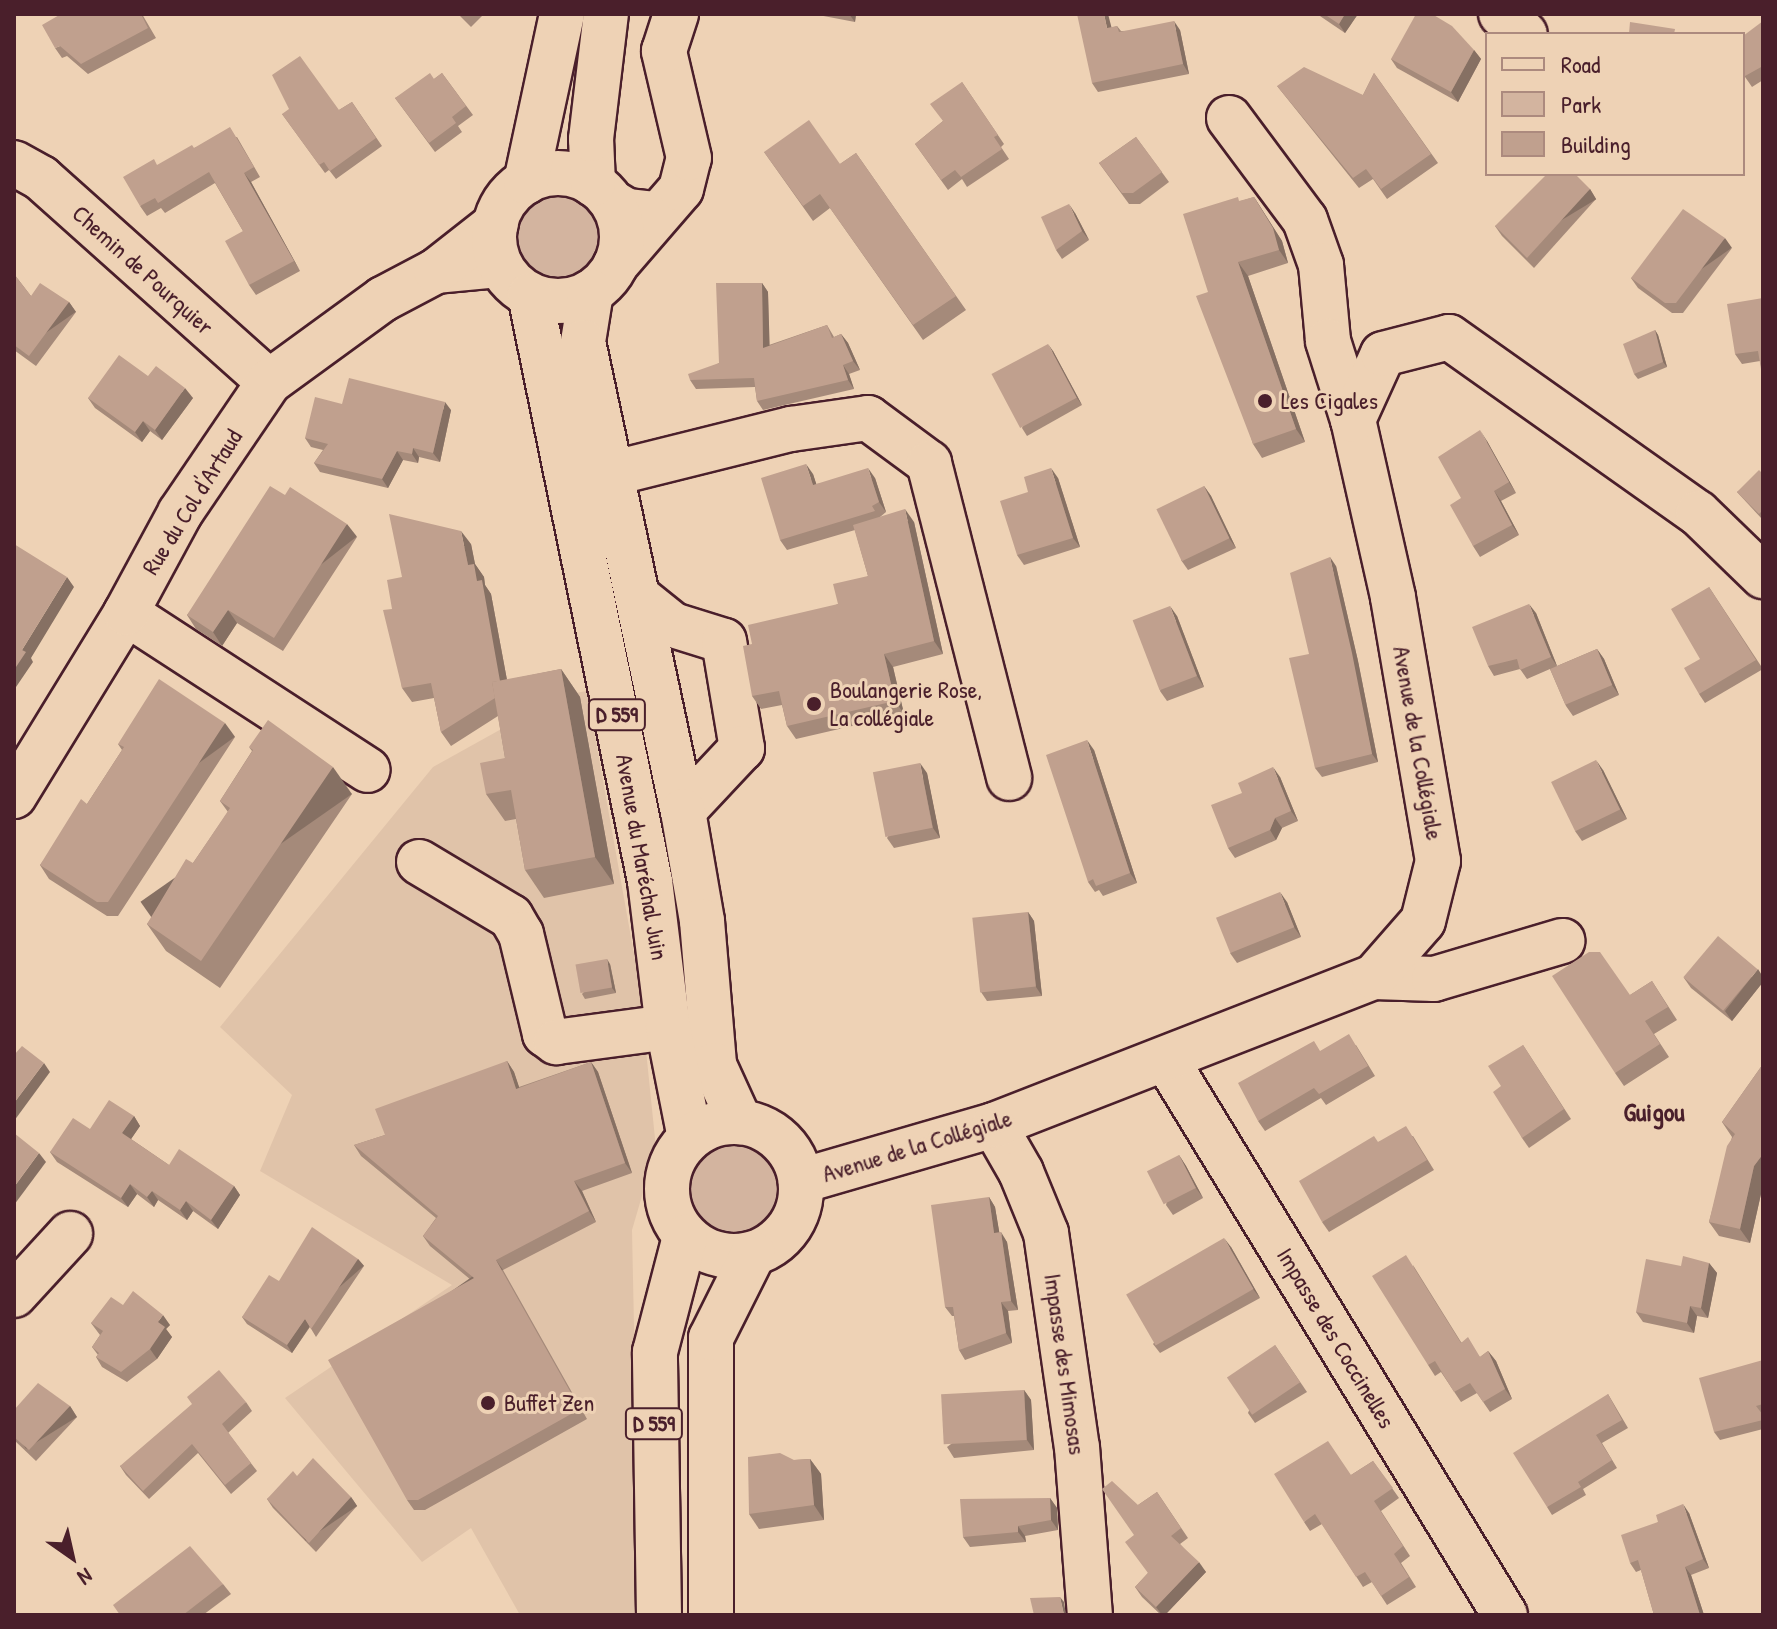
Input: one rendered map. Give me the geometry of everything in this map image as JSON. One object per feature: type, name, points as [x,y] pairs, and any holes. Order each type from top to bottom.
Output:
[{"type":"street","points":[[526,182],[562,14]]},
{"type":"street","points":[[603,278],[621,228],[602,193],[591,139],[606,14]]},
{"type":"street","points":[[656,214],[627,211],[602,193],[559,173],[526,182],[509,195],[509,261],[561,301],[603,278],[681,189],[689,158],[664,51],[676,14]]},
{"type":"street","points":[[1501,14],[1523,32]]},
{"type":"street","name":"Avenue de la Collégiale","points":[[801,1181],[994,1125],[1167,1061],[1374,977],[1423,921],[1438,861],[1393,597],[1353,420],[1328,341],[1321,265],[1305,220],[1229,118]]},
{"type":"street","name":"Chemin de Pourquier","points":[[14,163],[41,178],[269,382]]},
{"type":"street","name":"Rue du Col d'Artaud","points":[[14,796],[126,613],[180,513],[269,382],[383,299],[436,271],[509,261]]},
{"type":"street","name":"Avenue du Maréchal Juin","points":[[509,261],[650,881],[668,1027],[690,1138]]},
{"type":"street","name":"Avenue du Maréchal Juin","points":[[603,278],[583,342],[683,811],[702,921],[714,1065],[740,1122]]},
{"type":"street","points":[[1353,420],[1383,354],[1449,337],[1698,513],[1763,576]]},
{"type":"street","points":[[610,474],[791,429],[868,418],[929,463],[1009,778]]},
{"type":"street","points":[[637,596],[673,625],[724,641],[742,748],[683,811]]},
{"type":"street","points":[[126,613],[368,770]]},
{"type":"street","points":[[419,862],[511,917],[521,934],[545,1034],[556,1042],[668,1027]]},
{"type":"street","points":[[1374,977],[1434,979],[1562,941]]},
{"type":"street","name":"Impasse des Coccinelles","points":[[1167,1061],[1505,1615]]},
{"type":"street","points":[[740,1122],[781,1141],[801,1181],[800,1205],[790,1226],[774,1244],[753,1254],[716,1255],[685,1237],[667,1197],[672,1165],[690,1138],[722,1123],[740,1122]]},
{"type":"street","name":"Impasse des Mimosas","points":[[994,1125],[1021,1172],[1046,1233],[1077,1447],[1090,1615]]},
{"type":"street","points":[[14,1295],[70,1234]]},
{"type":"street","name":"D 559","points":[[659,1615],[655,1352],[685,1237]]},
{"type":"street","name":"D 559","points":[[711,1615],[711,1338],[753,1254]]},
{"type":"shaded area","points":[[587,691],[639,982],[656,1148],[632,1230],[640,1615],[520,1615],[471,1528],[422,1562],[285,1398],[452,1285],[260,1171],[292,1095],[220,1027],[433,767],[505,727],[512,704]]},
{"type":"green space","points":[[559,173],[577,176],[612,202],[621,246],[576,299],[561,301],[545,300],[514,285],[498,212],[509,195],[542,175]]},
{"type":"green space","points":[[734,1123],[760,1128],[781,1143],[796,1164],[801,1190],[796,1216],[781,1237],[760,1252],[734,1257],[708,1252],[687,1237],[672,1216],[667,1190],[672,1164],[687,1143],[708,1128]]},
{"type":"building","points":[[61,14],[141,14],[148,28],[81,64],[60,46],[55,48],[42,25]]},
{"type":"building","points":[[1077,14],[1104,14],[1107,28],[1117,26],[1119,32],[1174,21],[1183,64],[1092,83]]},
{"type":"building","points":[[1324,14],[1345,14],[1339,24]]},
{"type":"building","points":[[1416,14],[1432,14],[1452,26],[1474,50],[1451,92],[1391,59]]},
{"type":"building","points":[[1763,21],[1763,66],[1745,76],[1745,34]]},
{"type":"building","points":[[1630,22],[1675,29],[1674,32],[1629,32]]},
{"type":"building","points":[[300,56],[339,110],[352,102],[376,138],[330,171],[324,162],[319,165],[282,114],[289,109],[272,75]]},
{"type":"building","points":[[1304,67],[1363,95],[1374,73],[1431,154],[1381,189],[1366,169],[1353,178],[1277,86]]},
{"type":"building","points":[[430,73],[434,79],[442,73],[466,106],[452,117],[456,123],[429,143],[395,98]]},
{"type":"building","points":[[962,82],[998,135],[994,137],[1002,149],[961,177],[955,170],[941,180],[915,144],[943,121],[930,104]]},
{"type":"building","points":[[809,120],[840,164],[856,153],[956,296],[913,325],[820,194],[803,206],[764,152]]},
{"type":"building","points":[[230,127],[254,167],[244,173],[294,261],[249,285],[225,241],[243,231],[209,172],[158,203],[155,198],[140,206],[123,177],[154,159],[157,165],[192,145],[194,148]]},
{"type":"building","points":[[1136,137],[1162,172],[1133,193],[1122,193],[1099,163]]},
{"type":"building","points":[[1545,176],[1577,176],[1590,189],[1527,258],[1495,226]]},
{"type":"building","points":[[1238,197],[1239,201],[1254,197],[1273,228],[1279,250],[1238,262],[1296,429],[1253,444],[1196,296],[1208,292],[1183,214]]},
{"type":"building","points":[[1069,204],[1082,231],[1056,250],[1041,217]]},
{"type":"building","points":[[1683,209],[1725,238],[1676,303],[1665,303],[1631,278]]},
{"type":"building","points":[[14,274],[31,296],[40,283],[69,302],[29,356],[14,345]]},
{"type":"building","points":[[716,283],[762,283],[763,348],[827,325],[832,338],[841,334],[853,361],[843,365],[848,380],[757,401],[754,378],[690,380],[688,374],[719,363]]},
{"type":"building","points":[[1763,298],[1762,375],[1758,351],[1735,354],[1727,304]]},
{"type":"building","points":[[1655,330],[1663,362],[1634,374],[1623,344]]},
{"type":"building","points":[[1048,344],[1077,398],[1020,428],[991,374]]},
{"type":"building","points":[[119,355],[148,376],[156,366],[185,388],[155,430],[143,421],[135,432],[88,398]]},
{"type":"building","points":[[349,378],[445,402],[433,453],[413,448],[412,454],[397,451],[382,479],[314,463],[328,444],[305,438],[315,397],[342,404]]},
{"type":"building","points":[[1480,430],[1509,482],[1494,491],[1512,525],[1473,546],[1450,505],[1461,498],[1438,457]]},
{"type":"building","points":[[806,464],[813,485],[868,468],[879,502],[872,506],[875,511],[780,540],[761,478]]},
{"type":"building","points":[[1051,468],[1073,538],[1017,555],[1000,501],[1028,492],[1024,477]]},
{"type":"building","points":[[1759,470],[1763,474],[1763,510],[1759,514],[1737,492]]},
{"type":"building","points":[[270,486],[285,495],[290,487],[347,524],[274,638],[228,610],[213,632],[187,615]]},
{"type":"building","points":[[1204,486],[1229,538],[1182,561],[1156,509]]},
{"type":"building","points":[[905,509],[934,641],[884,654],[895,701],[787,726],[779,691],[752,696],[743,646],[752,644],[748,625],[838,604],[833,584],[868,576],[853,525]]},
{"type":"building","points":[[389,514],[461,531],[468,565],[474,564],[477,581],[482,580],[500,681],[492,682],[495,698],[441,732],[431,683],[402,688],[383,610],[392,609],[387,580],[402,577]]},
{"type":"building","points":[[14,544],[67,577],[22,650],[26,652],[14,670]]},
{"type":"building","points":[[1330,557],[1372,754],[1315,768],[1289,658],[1309,654],[1290,573]]},
{"type":"building","points":[[1709,587],[1756,660],[1699,694],[1684,668],[1700,659],[1671,609]]},
{"type":"building","points":[[1529,604],[1551,657],[1520,670],[1517,659],[1488,666],[1472,627]]},
{"type":"building","points":[[1170,606],[1197,676],[1160,690],[1133,620]]},
{"type":"building","points":[[1597,649],[1612,685],[1565,705],[1550,669]]},
{"type":"building","points":[[561,669],[595,857],[525,870],[511,790],[486,794],[480,763],[505,758],[492,682]]},
{"type":"building","points":[[159,679],[225,723],[108,902],[97,902],[40,865],[81,799],[87,804],[124,747],[118,744]]},
{"type":"building","points":[[268,720],[333,767],[201,961],[147,924],[186,859],[193,863],[230,808],[220,801],[253,750],[249,747]]},
{"type":"building","points":[[1087,740],[1130,873],[1096,886],[1093,879],[1088,882],[1046,755]]},
{"type":"building","points":[[1596,760],[1620,809],[1575,831],[1551,782]]},
{"type":"building","points":[[920,763],[933,828],[885,837],[873,772]]},
{"type":"building","points":[[1273,767],[1291,811],[1275,818],[1270,830],[1228,848],[1211,805],[1242,793],[1238,783]]},
{"type":"building","points":[[1280,892],[1294,927],[1230,953],[1216,918]]},
{"type":"building","points":[[1028,912],[1036,987],[980,992],[972,918]]},
{"type":"building","points":[[1718,936],[1758,969],[1723,1011],[1683,977]]},
{"type":"building","points":[[1589,952],[1600,952],[1630,995],[1652,981],[1668,1007],[1645,1021],[1660,1044],[1615,1073],[1552,976]]},
{"type":"building","points":[[607,959],[612,988],[581,993],[575,965]]},
{"type":"building","points":[[1349,1034],[1368,1066],[1319,1094],[1314,1088],[1258,1121],[1238,1083],[1314,1041],[1320,1051]]},
{"type":"building","points":[[1523,1045],[1564,1109],[1522,1138],[1493,1092],[1501,1086],[1488,1066]]},
{"type":"building","points":[[22,1046],[44,1063],[14,1103],[14,1055]]},
{"type":"building","points":[[507,1061],[516,1089],[591,1062],[625,1163],[574,1181],[589,1211],[496,1260],[580,1409],[418,1500],[407,1500],[328,1360],[474,1278],[423,1236],[438,1216],[354,1145],[385,1135],[375,1109]]},
{"type":"building","points":[[1763,1064],[1763,1154],[1754,1166],[1740,1229],[1709,1222],[1727,1146],[1735,1134],[1722,1122]]},
{"type":"building","points":[[109,1100],[134,1116],[122,1133],[169,1165],[179,1149],[234,1186],[211,1220],[186,1201],[180,1210],[152,1191],[147,1197],[130,1184],[121,1198],[50,1152],[73,1118],[90,1129]]},
{"type":"building","points":[[1406,1126],[1427,1160],[1322,1222],[1299,1181],[1374,1136],[1378,1142]]},
{"type":"building","points":[[14,1133],[39,1153],[14,1187]]},
{"type":"building","points":[[1179,1155],[1196,1188],[1164,1204],[1147,1171]]},
{"type":"building","points":[[989,1197],[994,1233],[1001,1232],[1011,1301],[1001,1302],[1006,1333],[959,1350],[953,1307],[945,1307],[931,1205]]},
{"type":"building","points":[[312,1227],[358,1259],[311,1329],[305,1319],[287,1345],[242,1317],[269,1275],[279,1281]]},
{"type":"building","points":[[1224,1238],[1254,1289],[1156,1346],[1126,1294]]},
{"type":"building","points":[[1406,1255],[1461,1343],[1468,1337],[1480,1357],[1488,1351],[1505,1389],[1483,1402],[1470,1383],[1454,1392],[1435,1361],[1428,1365],[1372,1276]]},
{"type":"building","points":[[1683,1256],[1709,1263],[1701,1308],[1690,1306],[1687,1323],[1636,1312],[1646,1259],[1681,1266]]},
{"type":"building","points":[[133,1291],[163,1315],[158,1322],[165,1327],[150,1349],[121,1372],[96,1357],[99,1353],[92,1347],[103,1331],[91,1323],[111,1297],[123,1305]]},
{"type":"building","points":[[1275,1345],[1300,1382],[1252,1415],[1227,1377]]},
{"type":"building","points":[[1763,1360],[1763,1404],[1756,1406],[1763,1420],[1714,1432],[1699,1378]]},
{"type":"building","points":[[219,1370],[246,1402],[222,1424],[251,1463],[225,1485],[192,1444],[143,1491],[120,1466],[192,1404],[187,1397]]},
{"type":"building","points":[[38,1383],[70,1406],[29,1450],[14,1437],[14,1410]]},
{"type":"building","points":[[1024,1390],[1027,1440],[944,1444],[941,1394]]},
{"type":"building","points":[[1608,1394],[1622,1420],[1596,1435],[1612,1460],[1578,1482],[1581,1487],[1547,1507],[1513,1453]]},
{"type":"building","points":[[1328,1441],[1351,1475],[1373,1461],[1393,1488],[1374,1501],[1403,1546],[1394,1554],[1409,1577],[1381,1596],[1365,1572],[1356,1577],[1315,1514],[1304,1522],[1274,1474]]},
{"type":"building","points":[[780,1453],[794,1460],[810,1459],[814,1505],[749,1514],[748,1457]]},
{"type":"building","points":[[313,1458],[351,1497],[309,1543],[267,1499],[293,1471],[297,1476]]},
{"type":"building","points":[[1112,1481],[1138,1505],[1157,1492],[1181,1528],[1171,1536],[1199,1562],[1156,1607],[1135,1587],[1148,1573],[1125,1542],[1134,1535],[1102,1489]]},
{"type":"building","points":[[1050,1498],[1051,1520],[1018,1526],[1018,1532],[963,1537],[960,1499]]},
{"type":"building","points":[[1683,1504],[1703,1559],[1685,1567],[1700,1615],[1654,1615],[1638,1560],[1630,1563],[1621,1535],[1658,1522],[1656,1515]]},
{"type":"building","points":[[190,1546],[223,1584],[183,1615],[120,1615],[113,1605]]},
{"type":"building","points":[[1060,1597],[1064,1615],[1034,1615],[1030,1598]]},
{"type":"place","name":"Les Cigales","points":[[1265,401]]},
{"type":"place","name":"Boulangerie Rose, La collégiale","points":[[814,704]]},
{"type":"place","name":"Buffet Zen","points":[[488,1403]]},
{"type":"district","name":"Guigou","points":[[1654,1112]]}]
